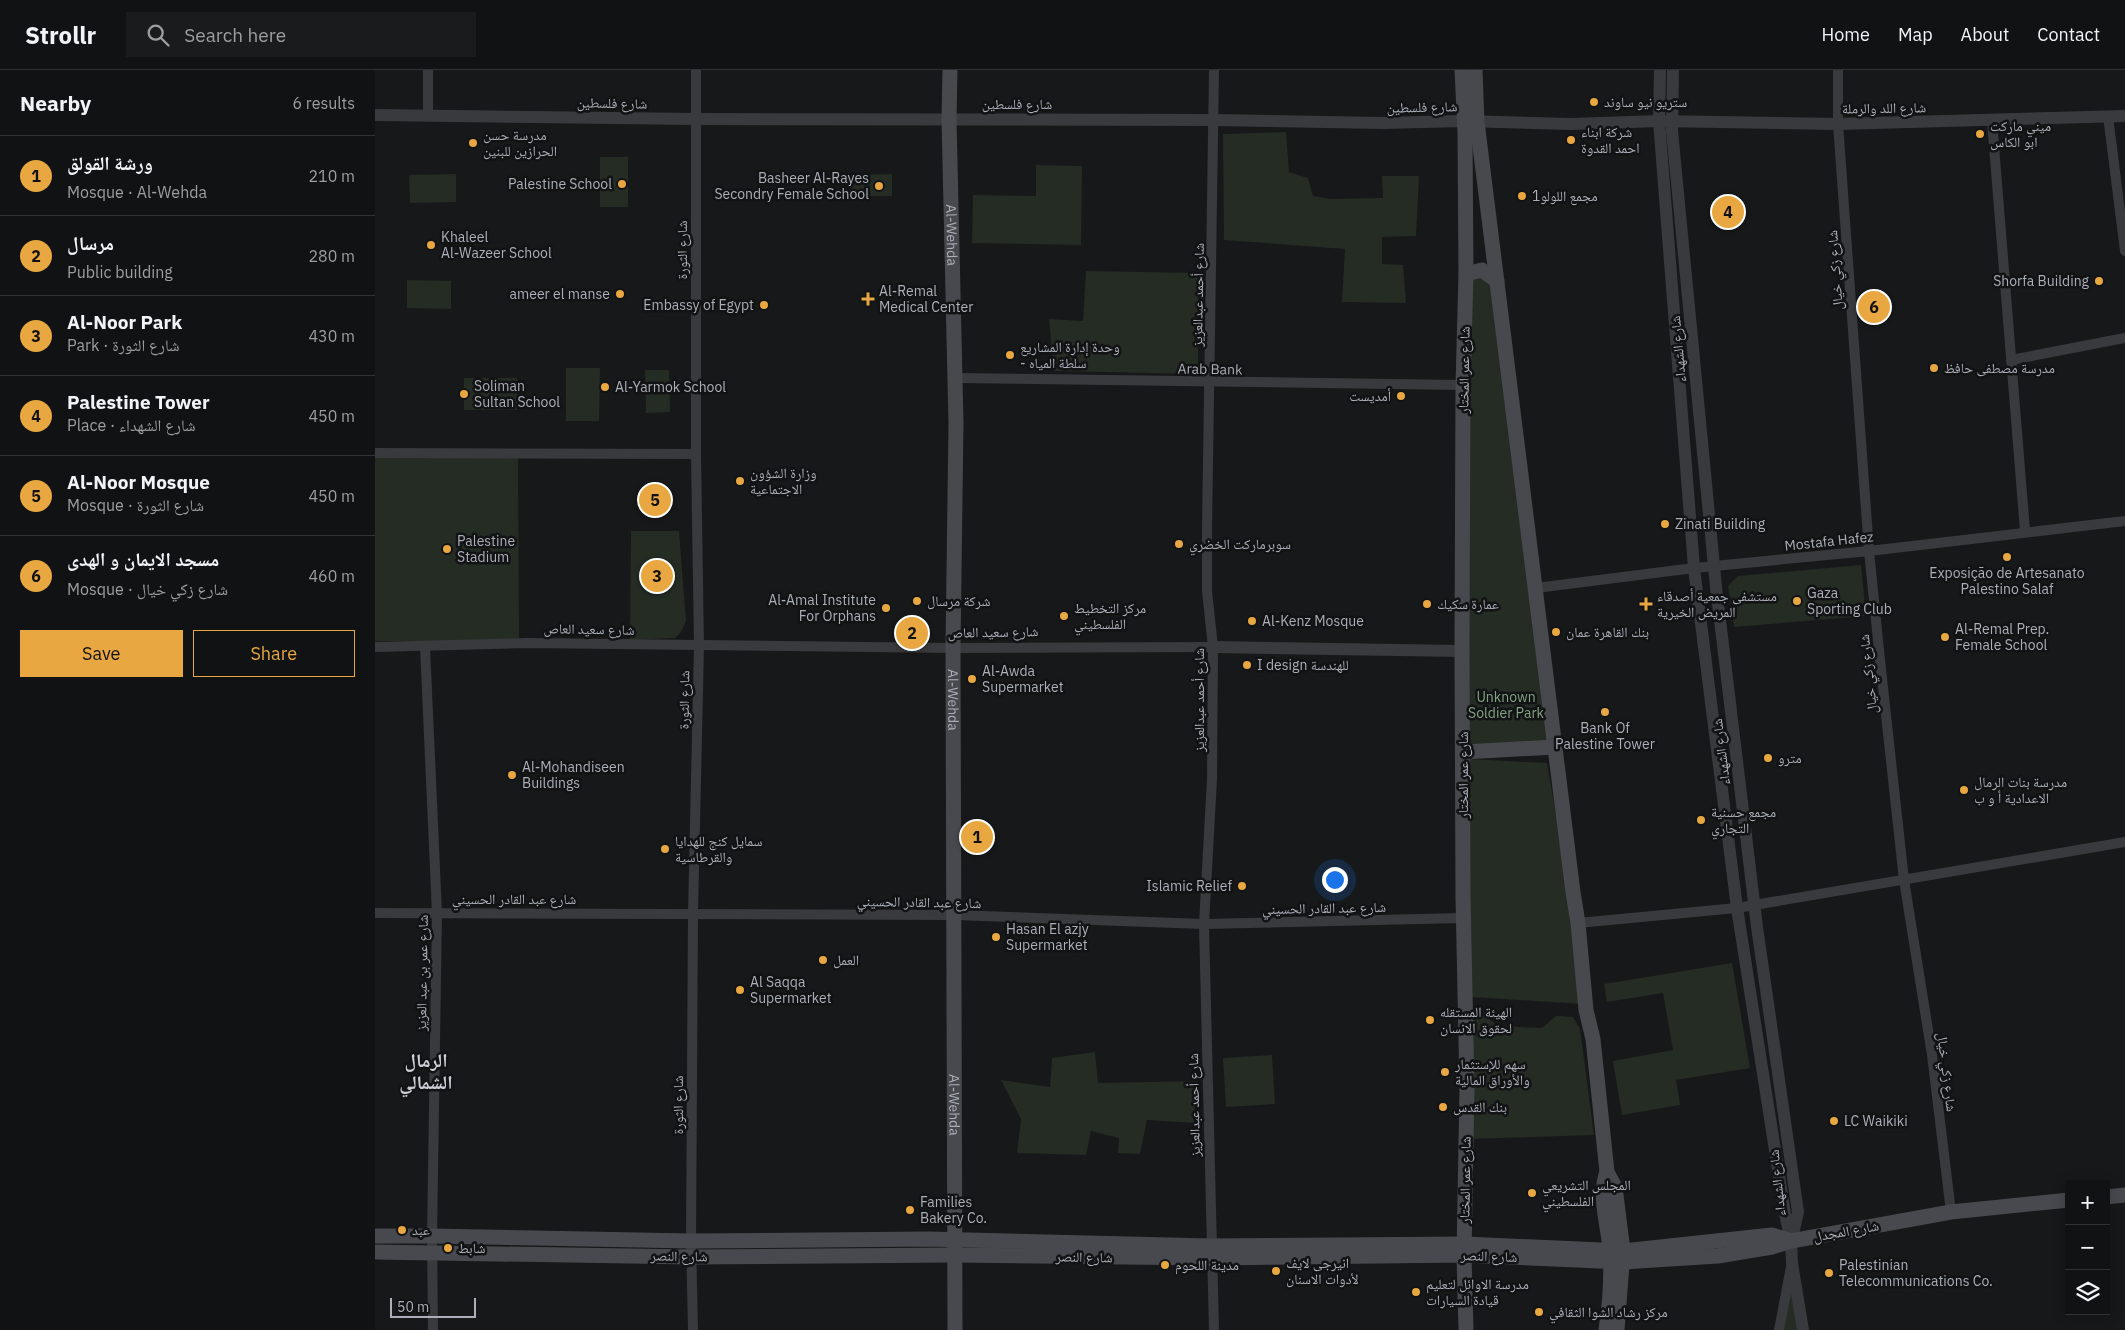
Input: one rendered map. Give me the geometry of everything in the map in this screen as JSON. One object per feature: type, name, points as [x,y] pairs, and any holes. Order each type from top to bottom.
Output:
[{"type":"main road","name":"Al-Wehda","points":[[950,70],[949,119],[956,378],[953,648],[955,1330]]},
{"type":"main road","name":"شارع عمر المختار","points":[[1462,70],[1497,281],[1573,892],[1579,923],[1586,1010],[1593,1039],[1607,1172],[1615,1187],[1617,1256]]},
{"type":"main road","name":"شارع عمر المختار","points":[[1466,1330],[1464,1249],[1467,1087],[1463,918],[1464,752],[1462,651],[1463,385],[1470,121],[1475,70]]},
{"type":"main road","points":[[1466,274],[1482,270],[1497,281]]},
{"type":"main road","points":[[1464,752],[1555,747]]},
{"type":"main road","points":[[2110,1196],[2125,1195]]},
{"type":"main road","name":"شارع المجدل","points":[[1617,1256],[1772,1235],[1791,1240],[1951,1212],[2065,1200]]},
{"type":"main road","name":"شارع النصر","points":[[375,1236],[691,1242],[928,1240],[954,1248]]},
{"type":"main road","name":"شارع النصر","points":[[375,1252],[432,1251],[691,1257],[954,1248],[1211,1252],[1464,1249],[1617,1256]]},
{"type":"main road","points":[[1606,1330],[1617,1256]]},
{"type":"main road","points":[[1617,1256],[1617,1330]]},
{"type":"street","points":[[428,70],[428,115]]},
{"type":"street","name":"شارع الثورة","points":[[693,1330],[691,1242],[693,913],[699,646],[696,454],[696,70]]},
{"type":"street","name":"شارع أحمد عبدالعزيز","points":[[1214,70],[1207,592],[1213,647],[1212,779],[1204,924],[1214,1330]]},
{"type":"street","name":"شارع الشهداء","points":[[1660,70],[1713,566],[1754,905],[1798,1212],[1791,1240]]},
{"type":"street","name":"شارع الشهداء","points":[[1673,70],[1665,121],[1694,568],[1737,908],[1785,1214],[1791,1240]]},
{"type":"street","name":"شارع زكي خيال","points":[[1838,70],[1838,124],[1869,551],[1904,880],[1932,1055],[1951,1212]]},
{"type":"street","name":"شارع اللد والرملة","points":[[2108,116],[2125,108]]},
{"type":"street","name":"شارع فلسطين","points":[[375,115],[696,119],[1214,120],[1383,123],[1470,121],[1571,124],[1665,121]]},
{"type":"street","points":[[2108,116],[2125,251]]},
{"type":"street","name":"شارع اللد والرملة","points":[[1665,121],[1838,124],[2125,116]]},
{"type":"street","points":[[1993,121],[2025,531]]},
{"type":"street","points":[[2011,360],[2125,338]]},
{"type":"street","name":"Arab Bank","points":[[956,378],[1463,385]]},
{"type":"street","points":[[375,453],[696,454]]},
{"type":"street","name":"Mostafa Hafez","points":[[1536,588],[1694,568],[1869,551],[2025,531],[2125,521]]},
{"type":"street","name":"شارع سعيد العاص","points":[[375,647],[528,643],[953,648],[1213,647],[1462,651]]},
{"type":"street","name":"شارع عمر بن عبد العزيز","points":[[425,647],[437,913],[432,1236],[433,1330]]},
{"type":"street","points":[[1579,923],[1737,908],[2125,842]]},
{"type":"street","name":"شارع عبد القادر الحسيني","points":[[375,913],[955,915],[1204,924],[1463,918]]},
{"type":"street","points":[[1791,1240],[1792,1263],[1803,1330]]},
{"type":"street","points":[[1779,1330],[1792,1263]]},
{"type":"green space","points":[[1286,132],[1289,172],[1308,178],[1313,196],[1330,199],[1383,198],[1382,176],[1419,176],[1416,236],[1382,237],[1382,264],[1403,265],[1406,303],[1342,302],[1345,249],[1224,240],[1223,134]]},
{"type":"green space","points":[[600,157],[628,157],[628,207],[600,207]]},
{"type":"green space","points":[[1036,165],[1082,166],[1081,245],[972,243],[973,195],[1036,196]]},
{"type":"green space","points":[[456,174],[456,202],[410,203],[409,175]]},
{"type":"green space","points":[[892,174],[892,196],[851,196],[851,175]]},
{"type":"green space","points":[[1086,271],[1198,273],[1198,374],[1054,371],[1049,319],[1083,321]]},
{"type":"green space","name":"Unknown Soldier Park","points":[[1477,277],[1488,279],[1494,291],[1524,557],[1550,743],[1468,747],[1469,281]]},
{"type":"green space","points":[[407,280],[451,281],[451,309],[407,308]]},
{"type":"green space","points":[[566,368],[600,368],[599,421],[566,421]]},
{"type":"green space","points":[[645,370],[669,370],[670,412],[646,413]]},
{"type":"green space","points":[[464,378],[517,378],[517,410],[464,410]]},
{"type":"green space","name":"Palestine Stadium","points":[[518,456],[519,641],[375,641],[375,457]]},
{"type":"green space","points":[[631,531],[679,531],[686,621],[681,632],[675,638],[630,640]]},
{"type":"green space","name":"Gaza Sporting Club","points":[[1861,565],[1866,616],[1734,627],[1728,586],[1738,576]]},
{"type":"green space","name":"Unknown Soldier Park","points":[[1470,759],[1547,763],[1568,885],[1583,1004],[1471,997],[1468,990]]},
{"type":"green space","points":[[1732,963],[1750,1068],[1676,1080],[1680,1105],[1622,1115],[1613,1061],[1673,1050],[1663,993],[1607,1002],[1604,984]]},
{"type":"green space","points":[[1470,1013],[1482,1013],[1498,1026],[1542,1028],[1556,1016],[1573,1017],[1580,1029],[1594,1135],[1469,1139]]},
{"type":"green space","points":[[1095,1052],[1098,1083],[1196,1081],[1194,1123],[1147,1120],[1140,1154],[1118,1153],[1119,1138],[1091,1131],[1086,1155],[1017,1153],[1021,1119],[1001,1080],[1050,1087],[1052,1058]]},
{"type":"green space","points":[[1272,1055],[1275,1104],[1226,1107],[1223,1058]]},
{"type":"green space","points":[[1791,1292],[1800,1330],[1784,1330],[1788,1294]]},
{"type":"place","name":"ستريو نيو ساوند","points":[[1594,102]]},
{"type":"place","name":"ميني ماركت ابو الكاس","points":[[1980,134]]},
{"type":"place","name":"شركة ابناء احمد القدوة","points":[[1571,140]]},
{"type":"place","name":"مدرسة حسن الحرازين للبنين","points":[[473,143]]},
{"type":"place","name":"Palestine School","points":[[622,184]]},
{"type":"place","name":"Basheer Al-Rayes Secondry Female School","points":[[879,186]]},
{"type":"place","name":"مجمع اللولو1","points":[[1522,196]]},
{"type":"place","name":"Palestine Tower","points":[[1728,212]]},
{"type":"place","name":"Khaleel Al-Wazeer School","points":[[431,245]]},
{"type":"place","name":"Shorfa Building","points":[[2099,281]]},
{"type":"place","name":"ameer el manse","points":[[620,294]]},
{"type":"place","name":"Al-Remal Medical Center","points":[[868,299]]},
{"type":"place","name":"Embassy of Egypt","points":[[764,305]]},
{"type":"place","name":"مسجد الايمان و الهدى","points":[[1874,307]]},
{"type":"place","name":"وحدة إدارة المشاريع - سلطة المياه","points":[[1010,355]]},
{"type":"place","name":"مدرسة مصطفى حافظ","points":[[1934,368]]},
{"type":"place","name":"Al-Yarmok School","points":[[605,387]]},
{"type":"place","name":"Soliman Sultan School","points":[[464,394]]},
{"type":"place","name":"أمديست","points":[[1401,396]]},
{"type":"place","name":"وزارة الشؤون الاجتماعية","points":[[740,481]]},
{"type":"place","name":"Al-Noor Mosque","points":[[655,500]]},
{"type":"place","name":"Zinati Building","points":[[1665,524]]},
{"type":"place","name":"سوبرماركت الخضري","points":[[1179,544]]},
{"type":"place","name":"Palestine Stadium","points":[[447,549]]},
{"type":"place","name":"Exposição de Artesanato Palestino Salaf","points":[[2007,557]]},
{"type":"place","name":"Al-Noor Park","points":[[657,576]]},
{"type":"place","name":"شركة مرسال","points":[[917,601]]},
{"type":"place","name":"Gaza Sporting Club","points":[[1797,601]]},
{"type":"place","name":"عمارة سكيك","points":[[1427,604]]},
{"type":"place","name":"مستشفى جمعية أصدقاء المريض الخيرية","points":[[1646,604]]},
{"type":"place","name":"Al-Amal Institute For Orphans","points":[[886,608]]},
{"type":"place","name":"مركز التخطيط الفلسطيني","points":[[1064,616]]},
{"type":"place","name":"Al-Kenz Mosque","points":[[1252,621]]},
{"type":"place","name":"بنك القاهرة عمان","points":[[1556,632]]},
{"type":"place","name":"مرسال","points":[[912,633]]},
{"type":"place","name":"Al-Remal Prep. Female School","points":[[1945,637]]},
{"type":"place","name":"I design للهندسة","points":[[1247,665]]},
{"type":"place","name":"Al-Awda Supermarket","points":[[972,679]]},
{"type":"place","name":"Bank Of Palestine Tower","points":[[1605,712]]},
{"type":"place","name":"مترو","points":[[1768,758]]},
{"type":"place","name":"Al-Mohandiseen Buildings","points":[[512,775]]},
{"type":"place","name":"مدرسة بنات الرمال الاعدادية أ و ب","points":[[1964,790]]},
{"type":"place","name":"مجمع حسنية التجاري","points":[[1701,820]]},
{"type":"place","name":"ورشة القولق","points":[[977,837]]},
{"type":"place","name":"سمايل كنج للهدايا والقرطاسية","points":[[665,849]]},
{"type":"place","name":"Islamic Relief","points":[[1242,886]]},
{"type":"place","name":"Hasan El azjy Supermarket","points":[[996,937]]},
{"type":"place","name":"العمل","points":[[823,960]]},
{"type":"place","name":"Al Saqqa Supermarket","points":[[740,990]]},
{"type":"place","name":"الهيئة المستقله لحقوق الانسان","points":[[1430,1020]]},
{"type":"place","name":"سهم للإستثمار والأوراق المالية","points":[[1445,1072]]},
{"type":"place","name":"بنك القدس","points":[[1443,1107]]},
{"type":"place","name":"LC Waikiki","points":[[1834,1121]]},
{"type":"place","name":"المجلس التشريعي الفلسطيني","points":[[1532,1193]]},
{"type":"place","name":"Families Bakery Co.","points":[[910,1210]]},
{"type":"place","name":"عبد","points":[[402,1230]]},
{"type":"place","name":"شابط","points":[[448,1248]]},
{"type":"place","name":"مدينة اللحوم","points":[[1165,1265]]},
{"type":"place","name":"انيرجي لايف لأدوات الاسنان","points":[[1276,1271]]},
{"type":"place","name":"Palestinian Telecommunications Co.","points":[[1829,1273]]},
{"type":"place","name":"مدرسة الاوائل لتعليم قيادة السيارات","points":[[1416,1292]]},
{"type":"place","name":"مركز رشاد الشوا الثقافي","points":[[1539,1312]]},
{"type":"district","name":"الرمال الشمالي","points":[[426,1071]]}]
